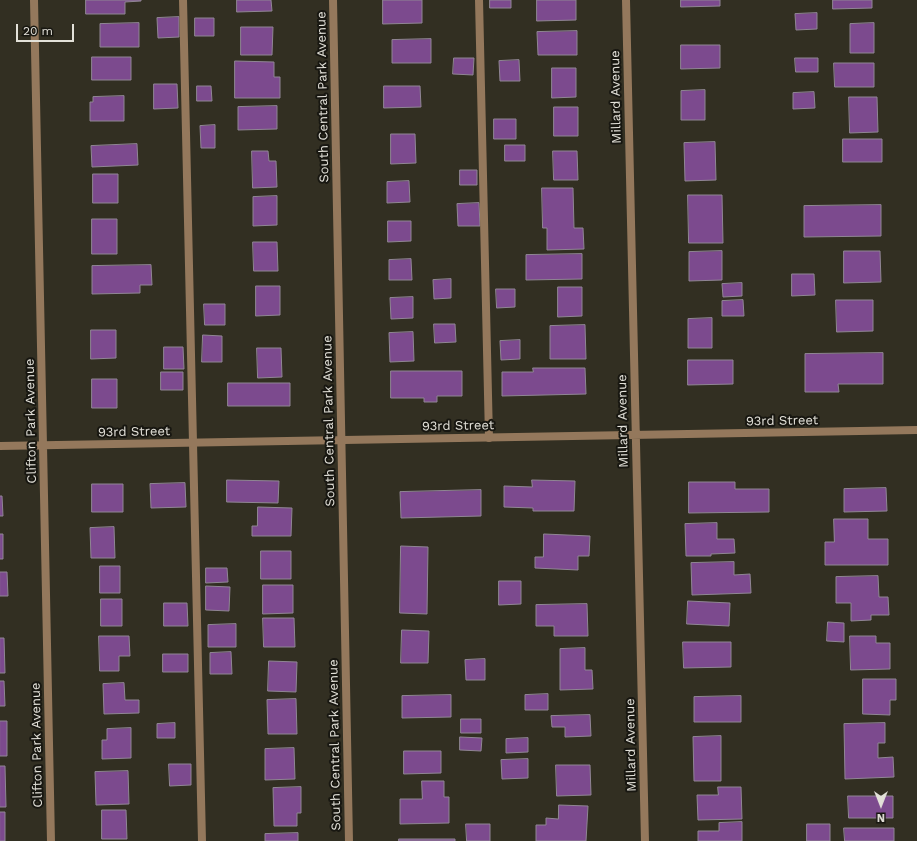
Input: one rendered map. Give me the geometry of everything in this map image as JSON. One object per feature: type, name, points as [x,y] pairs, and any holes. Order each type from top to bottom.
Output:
[{"type":"street","name":"Clifton Park Avenue","points":[[34,0],[51,841]]},
{"type":"street","points":[[183,0],[202,841]]},
{"type":"street","name":"South Central Park Avenue","points":[[333,0],[349,841]]},
{"type":"street","points":[[479,0],[489,438]]},
{"type":"street","name":"Millard Avenue","points":[[626,0],[645,841]]},
{"type":"street","name":"93rd Street","points":[[0,446],[917,430]]},
{"type":"building","points":[[86,0],[141,1],[125,2],[125,14],[86,14]]},
{"type":"building","points":[[237,0],[271,0],[272,11],[237,12]]},
{"type":"building","points":[[383,0],[422,0],[422,23],[383,24]]},
{"type":"building","points":[[490,0],[511,0],[511,8],[490,8]]},
{"type":"building","points":[[537,0],[576,0],[576,20],[537,21]]},
{"type":"building","points":[[681,0],[720,0],[720,6],[681,7]]},
{"type":"building","points":[[833,0],[872,0],[872,8],[833,9]]},
{"type":"building","points":[[817,13],[817,29],[796,30],[795,14]]},
{"type":"building","points":[[179,17],[179,37],[158,38],[157,18]]},
{"type":"building","points":[[195,18],[214,18],[214,36],[195,36]]},
{"type":"building","points":[[139,23],[139,47],[100,47],[100,24]]},
{"type":"building","points":[[874,23],[874,53],[850,53],[850,24]]},
{"type":"building","points":[[241,27],[273,27],[272,55],[241,55]]},
{"type":"building","points":[[577,31],[577,55],[538,55],[537,32]]},
{"type":"building","points":[[431,39],[431,63],[392,63],[392,40]]},
{"type":"building","points":[[681,45],[720,45],[720,68],[681,69]]},
{"type":"building","points":[[92,57],[131,57],[131,80],[92,80]]},
{"type":"building","points":[[454,58],[474,58],[473,75],[453,74]]},
{"type":"building","points":[[795,58],[818,58],[818,72],[796,72]]},
{"type":"building","points":[[519,60],[520,81],[500,81],[499,61]]},
{"type":"building","points":[[235,61],[274,62],[274,77],[280,77],[280,98],[235,98]]},
{"type":"building","points":[[834,63],[874,63],[874,87],[835,87]]},
{"type":"building","points":[[552,68],[576,68],[576,97],[552,98]]},
{"type":"building","points":[[154,84],[177,84],[178,108],[154,109]]},
{"type":"building","points":[[197,86],[211,86],[212,101],[197,101]]},
{"type":"building","points":[[384,86],[420,86],[421,107],[384,108]]},
{"type":"building","points":[[705,90],[705,120],[681,120],[681,91]]},
{"type":"building","points":[[814,92],[815,108],[793,109],[793,93]]},
{"type":"building","points":[[124,96],[124,121],[90,121],[90,102],[93,102],[93,97]]},
{"type":"building","points":[[849,97],[877,97],[878,132],[850,133]]},
{"type":"building","points":[[277,106],[277,129],[238,130],[238,107]]},
{"type":"building","points":[[554,107],[578,107],[578,136],[554,136]]},
{"type":"building","points":[[494,119],[516,119],[516,139],[494,139]]},
{"type":"building","points":[[215,125],[215,148],[201,148],[200,126]]},
{"type":"building","points":[[391,134],[415,134],[416,163],[391,164]]},
{"type":"building","points":[[843,139],[882,139],[882,162],[843,162]]},
{"type":"building","points":[[715,142],[716,180],[685,181],[684,143]]},
{"type":"building","points":[[137,144],[138,165],[92,167],[91,146]]},
{"type":"building","points":[[505,145],[525,145],[525,161],[505,161]]},
{"type":"building","points":[[252,151],[268,151],[269,161],[276,161],[277,187],[253,188]]},
{"type":"building","points":[[553,151],[577,151],[578,180],[554,180]]},
{"type":"building","points":[[460,170],[477,170],[477,185],[460,185]]},
{"type":"building","points":[[93,174],[118,174],[118,203],[93,203]]},
{"type":"building","points":[[409,181],[410,202],[387,203],[387,182]]},
{"type":"building","points":[[542,188],[573,188],[574,228],[583,228],[584,249],[547,250],[547,228],[543,228]]},
{"type":"building","points":[[688,195],[722,195],[723,243],[689,243]]},
{"type":"building","points":[[277,196],[277,225],[253,226],[253,197]]},
{"type":"building","points":[[479,203],[480,226],[458,226],[457,204]]},
{"type":"building","points":[[881,205],[881,236],[804,237],[804,206]]},
{"type":"building","points":[[92,219],[117,219],[117,254],[92,254]]},
{"type":"building","points":[[388,221],[411,221],[411,241],[388,242]]},
{"type":"building","points":[[253,242],[277,242],[278,271],[254,271]]},
{"type":"building","points":[[722,251],[722,280],[689,281],[689,252]]},
{"type":"building","points":[[844,251],[880,251],[881,282],[844,283]]},
{"type":"building","points":[[582,254],[582,279],[526,280],[526,255]]},
{"type":"building","points":[[411,259],[412,280],[389,280],[389,260]]},
{"type":"building","points":[[151,265],[152,285],[140,285],[140,293],[92,294],[92,266]]},
{"type":"building","points":[[792,274],[814,274],[815,295],[792,296]]},
{"type":"building","points":[[451,279],[451,298],[434,299],[433,280]]},
{"type":"building","points":[[742,283],[742,296],[723,297],[722,284]]},
{"type":"building","points":[[256,286],[280,286],[280,315],[256,316]]},
{"type":"building","points":[[558,287],[582,287],[582,316],[558,317]]},
{"type":"building","points":[[496,289],[515,289],[515,307],[497,308]]},
{"type":"building","points":[[413,297],[413,318],[391,319],[390,298]]},
{"type":"building","points":[[743,300],[744,316],[722,316],[722,301]]},
{"type":"building","points":[[836,300],[873,300],[873,331],[837,332]]},
{"type":"building","points":[[204,304],[225,304],[225,325],[205,325]]},
{"type":"building","points":[[712,318],[712,348],[688,348],[688,319]]},
{"type":"building","points":[[434,324],[455,324],[456,342],[435,343]]},
{"type":"building","points":[[585,325],[586,359],[550,359],[550,326]]},
{"type":"building","points":[[91,330],[116,330],[116,358],[91,359]]},
{"type":"building","points":[[413,332],[414,361],[390,362],[389,333]]},
{"type":"building","points":[[203,335],[222,336],[222,362],[202,362]]},
{"type":"building","points":[[520,340],[520,359],[501,360],[500,341]]},
{"type":"building","points":[[164,347],[183,347],[184,369],[164,369]]},
{"type":"building","points":[[257,348],[281,348],[282,377],[258,378]]},
{"type":"building","points":[[883,353],[883,384],[838,384],[839,392],[805,392],[805,354]]},
{"type":"building","points":[[688,360],[733,360],[733,384],[688,385]]},
{"type":"building","points":[[533,368],[585,368],[586,394],[502,396],[502,372],[533,372]]},
{"type":"building","points":[[391,371],[462,371],[462,396],[437,396],[437,402],[424,402],[424,398],[391,398]]},
{"type":"building","points":[[161,372],[183,372],[183,390],[161,390]]},
{"type":"building","points":[[92,379],[117,379],[117,408],[92,408]]},
{"type":"building","points":[[228,383],[290,383],[290,406],[228,406]]},
{"type":"building","points":[[227,480],[279,481],[278,503],[227,502]]},
{"type":"building","points":[[532,480],[575,481],[574,511],[533,511],[533,508],[504,507],[504,486],[532,487]]},
{"type":"building","points":[[689,482],[735,482],[735,489],[769,489],[769,512],[689,513]]},
{"type":"building","points":[[185,483],[186,507],[151,508],[150,484]]},
{"type":"building","points":[[92,484],[123,484],[123,512],[92,512]]},
{"type":"building","points":[[886,488],[887,511],[844,512],[844,489]]},
{"type":"building","points":[[481,490],[481,516],[401,518],[400,492]]},
{"type":"building","points":[[0,496],[2,496],[3,516],[0,516]]},
{"type":"building","points":[[258,507],[292,508],[291,536],[252,536],[252,526],[257,526]]},
{"type":"building","points":[[834,519],[868,519],[868,539],[888,539],[888,565],[825,565],[825,542],[834,542]]},
{"type":"building","points":[[717,523],[717,539],[734,539],[735,553],[711,554],[711,556],[686,556],[685,524]]},
{"type":"building","points":[[114,527],[115,558],[91,558],[90,528]]},
{"type":"building","points":[[0,534],[3,534],[3,559],[0,559]]},
{"type":"building","points":[[544,534],[590,536],[589,556],[578,556],[578,570],[535,568],[535,557],[543,557]]},
{"type":"building","points":[[401,546],[428,547],[427,614],[400,613]]},
{"type":"building","points":[[261,551],[291,551],[291,579],[261,579]]},
{"type":"building","points":[[734,562],[734,575],[750,574],[751,593],[692,595],[691,563]]},
{"type":"building","points":[[100,566],[120,566],[120,593],[100,593]]},
{"type":"building","points":[[206,568],[227,568],[228,582],[206,583]]},
{"type":"building","points":[[0,572],[7,572],[8,596],[0,596]]},
{"type":"building","points":[[878,576],[879,597],[888,597],[889,615],[871,615],[871,620],[851,621],[851,603],[836,603],[836,577]]},
{"type":"building","points":[[499,581],[521,581],[521,604],[499,605]]},
{"type":"building","points":[[263,585],[293,585],[293,613],[263,614]]},
{"type":"building","points":[[206,586],[230,587],[229,611],[206,610]]},
{"type":"building","points":[[101,599],[122,599],[122,626],[101,626]]},
{"type":"building","points":[[688,601],[730,603],[729,626],[687,624]]},
{"type":"building","points":[[164,603],[187,603],[188,626],[164,626]]},
{"type":"building","points":[[587,604],[588,636],[554,636],[554,626],[536,626],[536,605]]},
{"type":"building","points":[[263,618],[294,618],[295,647],[264,647]]},
{"type":"building","points":[[828,622],[844,623],[844,642],[827,641]]},
{"type":"building","points":[[236,624],[236,647],[208,647],[208,625]]},
{"type":"building","points":[[402,630],[429,631],[428,663],[401,663]]},
{"type":"building","points":[[99,636],[129,636],[130,656],[119,656],[119,671],[100,671]]},
{"type":"building","points":[[850,636],[876,636],[876,643],[890,643],[890,669],[851,670]]},
{"type":"building","points":[[0,638],[4,638],[5,673],[0,673]]},
{"type":"building","points":[[683,642],[731,642],[731,667],[684,668]]},
{"type":"building","points":[[585,648],[585,670],[592,670],[593,689],[560,690],[560,649]]},
{"type":"building","points":[[231,652],[232,674],[210,674],[210,653]]},
{"type":"building","points":[[163,654],[188,654],[188,672],[163,672]]},
{"type":"building","points":[[485,659],[485,680],[466,680],[465,660]]},
{"type":"building","points":[[269,661],[297,662],[296,692],[268,691]]},
{"type":"building","points":[[863,679],[896,679],[896,700],[890,700],[890,715],[863,714]]},
{"type":"building","points":[[0,681],[4,681],[5,706],[0,706]]},
{"type":"building","points":[[124,683],[125,700],[139,700],[139,713],[104,714],[103,684]]},
{"type":"building","points":[[548,694],[548,710],[525,710],[525,695]]},
{"type":"building","points":[[451,695],[451,717],[402,718],[402,696]]},
{"type":"building","points":[[741,696],[741,722],[694,722],[694,697]]},
{"type":"building","points":[[296,699],[297,734],[268,734],[267,700]]},
{"type":"building","points":[[590,715],[591,736],[565,737],[565,727],[552,727],[551,716]]},
{"type":"building","points":[[461,719],[481,719],[481,733],[461,733]]},
{"type":"building","points":[[0,721],[7,721],[7,756],[0,756]]},
{"type":"building","points":[[175,723],[175,738],[157,738],[157,724]]},
{"type":"building","points":[[885,723],[885,743],[878,743],[878,758],[893,757],[894,777],[845,779],[844,724]]},
{"type":"building","points":[[131,728],[131,758],[102,759],[102,740],[107,740],[107,729]]},
{"type":"building","points":[[721,736],[721,781],[694,781],[693,737]]},
{"type":"building","points":[[460,737],[482,738],[481,751],[460,750]]},
{"type":"building","points":[[528,738],[528,752],[506,753],[506,739]]},
{"type":"building","points":[[294,748],[295,779],[265,780],[265,749]]},
{"type":"building","points":[[404,751],[441,751],[441,773],[404,774]]},
{"type":"building","points":[[528,759],[528,778],[502,779],[501,760]]},
{"type":"building","points":[[169,764],[191,764],[191,785],[170,786]]},
{"type":"building","points":[[556,765],[590,765],[591,795],[557,796]]},
{"type":"building","points":[[0,766],[5,766],[6,807],[0,807]]},
{"type":"building","points":[[128,771],[129,804],[96,805],[95,772]]},
{"type":"building","points":[[422,781],[444,781],[444,797],[449,797],[449,823],[400,824],[400,799],[422,799]]},
{"type":"building","points":[[301,787],[301,813],[297,813],[297,826],[274,826],[273,788]]},
{"type":"building","points":[[718,787],[741,787],[742,819],[698,820],[697,795],[718,795]]},
{"type":"building","points":[[848,796],[893,796],[893,818],[849,818]]},
{"type":"building","points":[[559,805],[588,806],[586,841],[536,841],[536,825],[546,825],[546,818],[558,819]]},
{"type":"building","points":[[102,810],[126,810],[127,839],[102,839]]},
{"type":"building","points":[[0,812],[5,812],[5,841],[0,841]]},
{"type":"building","points":[[742,822],[742,841],[698,841],[698,831],[719,831],[719,823]]},
{"type":"building","points":[[466,824],[490,824],[490,841],[467,841]]},
{"type":"building","points":[[807,824],[830,824],[830,841],[807,841]]},
{"type":"building","points":[[844,828],[894,828],[894,841],[845,841]]},
{"type":"building","points":[[298,833],[298,841],[265,841],[265,834]]},
{"type":"building","points":[[399,839],[455,839],[455,841],[399,841]]}]
